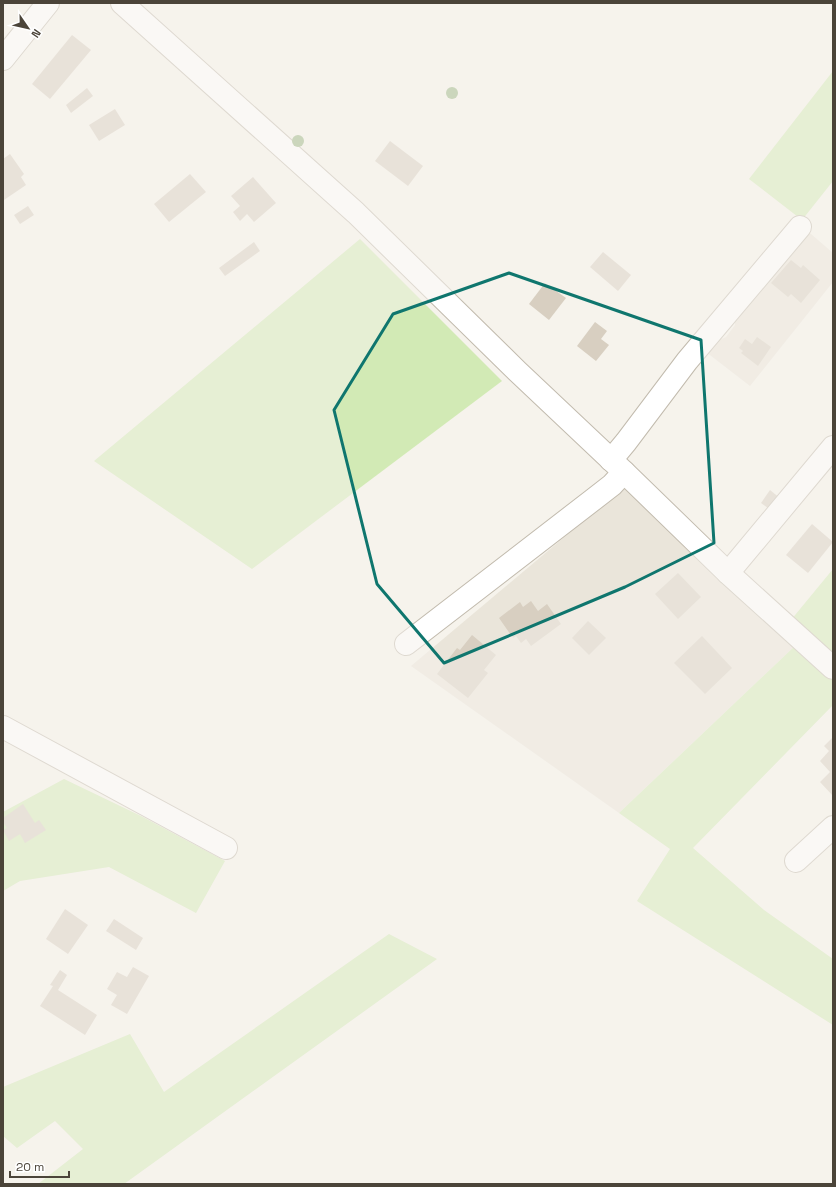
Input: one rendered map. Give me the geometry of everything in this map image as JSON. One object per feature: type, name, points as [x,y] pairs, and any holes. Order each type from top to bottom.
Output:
[{"type":"street","points":[[3,59],[48,3]]},
{"type":"street","points":[[122,3],[356,213],[517,371],[728,573],[833,668]]},
{"type":"street","points":[[406,644],[612,485],[626,442],[687,362],[800,227]]},
{"type":"street","points":[[728,573],[833,447]]},
{"type":"street","points":[[3,727],[226,848]]},
{"type":"street","points":[[796,861],[833,827]]},
{"type":"highlighted area","points":[[509,273],[701,340],[714,543],[625,587],[444,663],[377,584],[334,410],[393,314]]},
{"type":"shaded area","points":[[803,227],[833,253],[833,282],[750,386],[706,352],[713,343],[726,337],[735,325],[735,315]]},
{"type":"shaded area","points":[[625,486],[797,644],[619,813],[411,666]]},
{"type":"green space","points":[[833,71],[833,181],[802,220],[749,179]]},
{"type":"green space","points":[[360,239],[502,381],[252,569],[94,461]]},
{"type":"green space","points":[[833,569],[833,656],[791,620]]},
{"type":"green space","points":[[797,644],[833,679],[833,705],[693,848],[764,910],[833,959],[833,1025],[637,901],[670,849],[619,813]]},
{"type":"green space","points":[[64,779],[141,816],[225,861],[196,913],[109,867],[20,881],[3,891],[3,812]]},
{"type":"green space","points":[[389,934],[437,959],[124,1184],[38,1184],[83,1149],[55,1121],[17,1148],[3,1136],[3,1087],[130,1034],[164,1092]]},
{"type":"building","points":[[72,35],[91,50],[50,99],[32,84]]},
{"type":"building","points":[[87,88],[93,96],[71,113],[66,105]]},
{"type":"building","points":[[115,109],[125,125],[99,141],[89,125]]},
{"type":"building","points":[[390,141],[423,166],[408,186],[375,161]]},
{"type":"building","points":[[10,154],[24,174],[21,177],[26,185],[4,200],[3,159]]},
{"type":"building","points":[[190,174],[206,192],[169,222],[154,204]]},
{"type":"building","points":[[253,177],[276,203],[254,222],[247,214],[240,221],[233,212],[240,206],[231,196]]},
{"type":"building","points":[[28,206],[34,215],[20,224],[14,215]]},
{"type":"building","points":[[254,242],[260,251],[225,276],[219,268]]},
{"type":"building","points":[[603,252],[631,275],[618,291],[590,267]]},
{"type":"building","points":[[791,260],[801,268],[803,265],[820,280],[801,303],[791,294],[788,297],[771,283]]},
{"type":"building","points":[[545,283],[566,298],[549,320],[529,304]]},
{"type":"building","points":[[595,322],[607,331],[601,339],[609,345],[596,361],[577,346]]},
{"type":"building","points":[[757,337],[771,347],[758,366],[741,353],[743,351],[739,348],[745,339],[752,344]]},
{"type":"building","points":[[770,490],[781,499],[772,511],[761,503]]},
{"type":"building","points":[[812,524],[833,542],[808,573],[786,555]]},
{"type":"building","points":[[678,573],[701,597],[678,619],[655,594]]},
{"type":"building","points":[[531,601],[538,611],[547,604],[561,624],[531,646],[526,639],[521,643],[516,636],[513,638],[499,618],[520,602],[523,607]]},
{"type":"building","points":[[588,621],[606,638],[589,655],[572,638]]},
{"type":"building","points":[[472,635],[496,655],[484,670],[488,673],[468,698],[437,674],[457,648],[460,650]]},
{"type":"building","points":[[702,636],[732,668],[705,694],[674,663]]},
{"type":"building","points":[[833,737],[833,796],[820,782],[830,772],[820,761],[829,751],[824,746]]},
{"type":"building","points":[[23,804],[35,823],[39,820],[46,830],[25,843],[20,834],[9,841],[3,830],[7,828],[3,822],[3,818]]},
{"type":"building","points":[[65,909],[88,925],[68,954],[46,939]]},
{"type":"building","points":[[114,919],[143,938],[136,950],[106,931]]},
{"type":"building","points":[[133,967],[149,976],[127,1014],[111,1005],[117,995],[107,989],[117,972],[127,977]]},
{"type":"building","points":[[60,970],[67,975],[58,990],[97,1015],[85,1035],[40,1006],[53,986],[50,985]]}]
